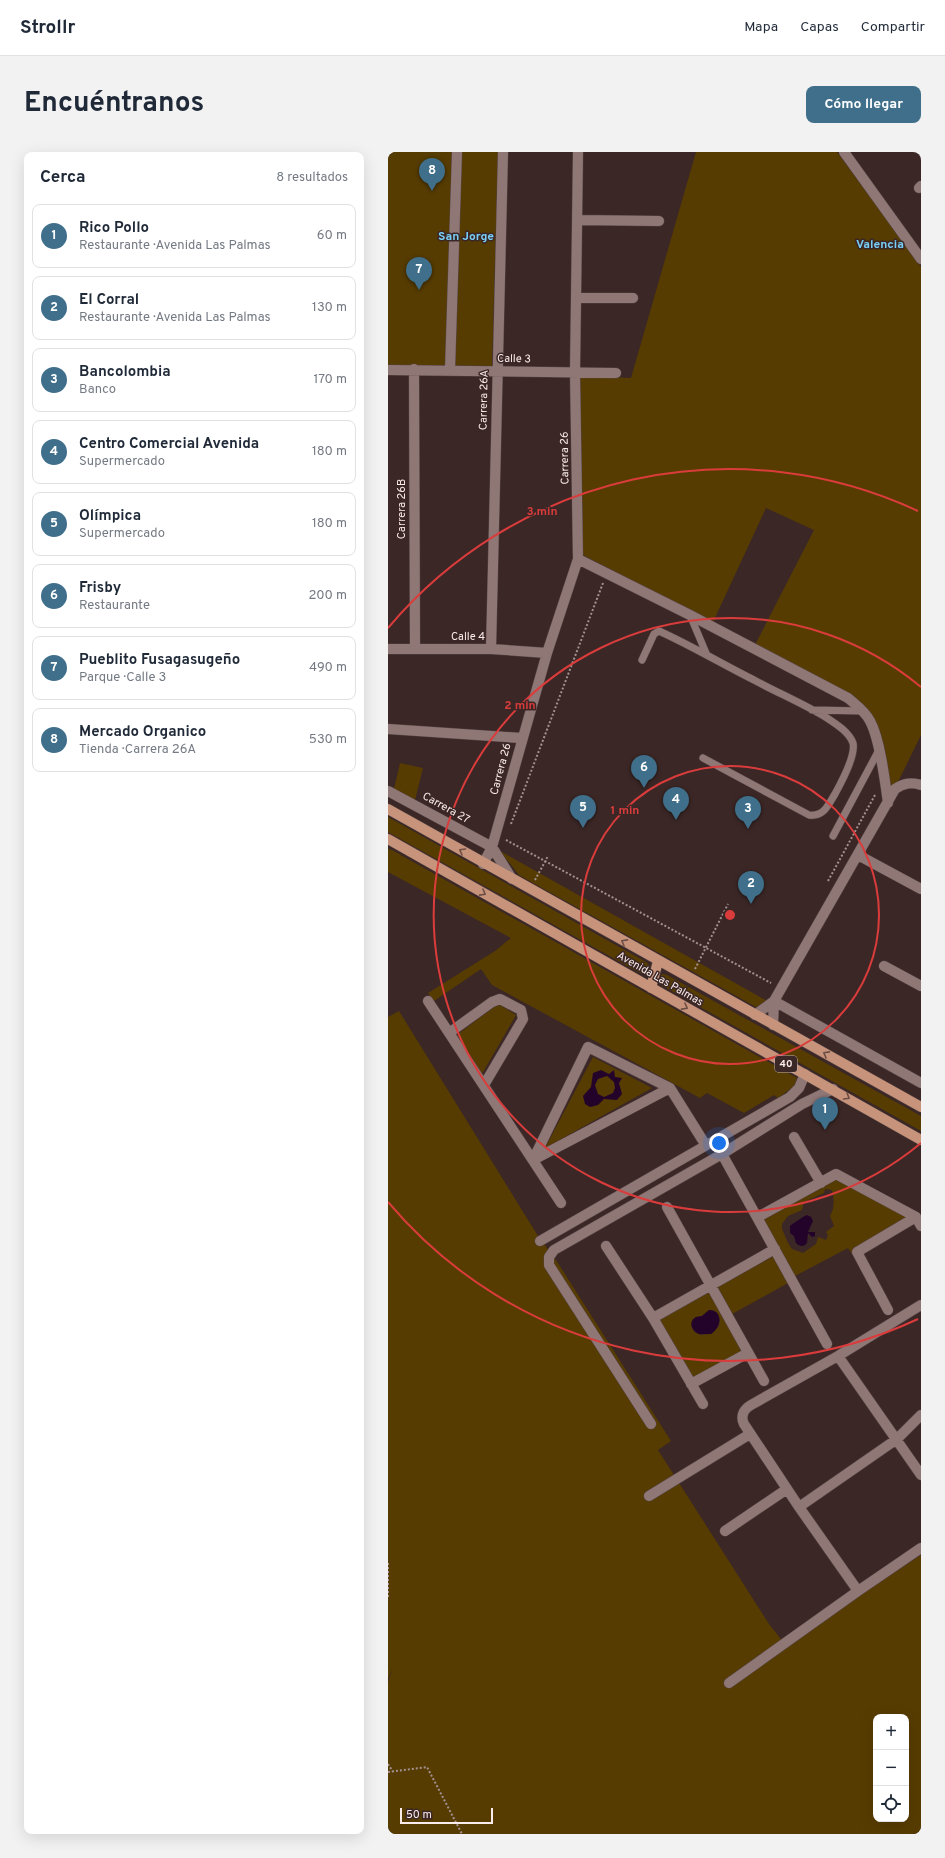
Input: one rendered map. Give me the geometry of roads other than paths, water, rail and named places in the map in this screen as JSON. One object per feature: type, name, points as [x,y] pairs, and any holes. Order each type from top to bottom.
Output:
[{"type":"main road","name":"Avenida Las Palmas","points":[[388,809],[483,864],[921,1107]]},
{"type":"main road","name":"Avenida Las Palmas","points":[[390,841],[833,1089],[921,1140]]},
{"type":"main road","points":[[651,988],[658,961]]},
{"type":"street","points":[[450,370],[457,152]]},
{"type":"street","name":"Carrera 26A","points":[[491,649],[502,152]]},
{"type":"street","name":"Carrera 26","points":[[483,864],[492,847],[521,738],[578,559],[575,372],[578,152]]},
{"type":"street","points":[[844,152],[921,259]]},
{"type":"street","points":[[578,220],[659,221]]},
{"type":"street","points":[[576,298],[633,298]]},
{"type":"street","name":"Carrera 26B","points":[[414,369],[415,648]]},
{"type":"street","name":"Calle 3","points":[[388,370],[497,370],[616,373]]},
{"type":"street","points":[[578,559],[690,615],[848,698],[863,711],[870,721],[879,750],[888,803]]},
{"type":"street","name":"Calle 4","points":[[388,649],[491,649],[547,653]]},
{"type":"street","points":[[388,729],[521,738]]},
{"type":"street","points":[[755,1015],[774,1001],[896,789],[902,784],[914,783],[921,785]]},
{"type":"street","name":"Carrera 27","points":[[388,791],[492,847]]},
{"type":"street","points":[[492,847],[512,879]]},
{"type":"street","points":[[858,855],[921,889]]},
{"type":"street","points":[[884,966],[921,986]]},
{"type":"street","points":[[449,1033],[492,1002],[500,999],[521,1010],[523,1019],[484,1085]]},
{"type":"street","points":[[428,1001],[561,1203]]},
{"type":"street","points":[[773,1025],[774,1001]]},
{"type":"street","points":[[774,1001],[921,1083]]},
{"type":"street","points":[[533,1160],[588,1047],[670,1088],[705,1144]]},
{"type":"street","points":[[540,1241],[705,1144],[790,1097],[799,1088],[805,1074]]},
{"type":"street","points":[[533,1160],[670,1088]]},
{"type":"street","points":[[651,1424],[548,1265],[549,1257],[554,1250],[722,1154],[802,1104],[833,1089]]},
{"type":"street","points":[[794,1137],[821,1183]]},
{"type":"street","points":[[722,1154],[827,1344]]},
{"type":"street","points":[[758,1218],[836,1174],[916,1217],[921,1226]]},
{"type":"street","points":[[667,1207],[712,1285],[764,1381]]},
{"type":"street","points":[[888,1310],[857,1252],[916,1217]]},
{"type":"street","points":[[606,1246],[653,1318],[703,1404]]},
{"type":"street","points":[[653,1318],[775,1249]]},
{"type":"street","points":[[858,1590],[799,1507],[750,1434],[742,1418],[748,1407],[838,1356],[921,1305]]},
{"type":"street","points":[[691,1384],[748,1353]]},
{"type":"street","points":[[838,1356],[921,1475]]},
{"type":"street","points":[[799,1507],[897,1439],[921,1415]]},
{"type":"street","points":[[649,1496],[750,1434]]},
{"type":"street","points":[[725,1531],[787,1489]]},
{"type":"street","points":[[729,1683],[858,1590],[921,1548]]},
{"type":"lane","points":[[690,615],[706,654]]},
{"type":"lane","points":[[642,660],[657,630],[706,654],[827,718],[846,732],[854,747],[853,754],[840,784],[826,808],[819,815],[809,815],[703,758]]},
{"type":"lane","points":[[812,710],[863,711]]},
{"type":"lane","points":[[833,836],[879,750]]},
{"type":"place","name":"Mercado Organico","points":[[432,191]]},
{"type":"place","name":"Pueblito Fusagasugeño","points":[[419,290]]},
{"type":"place","name":"Frisby","points":[[644,788]]},
{"type":"place","name":"Centro Comercial Avenida","points":[[676,820]]},
{"type":"place","name":"Olímpica","points":[[583,828]]},
{"type":"place","name":"Bancolombia","points":[[748,829]]},
{"type":"place","name":"El Corral","points":[[751,904]]},
{"type":"place","name":"Rico Pollo","points":[[825,1130]]},
{"type":"district","name":"San Jorge","points":[[466,237]]},
{"type":"district","name":"Valencia","points":[[880,245]]}]
